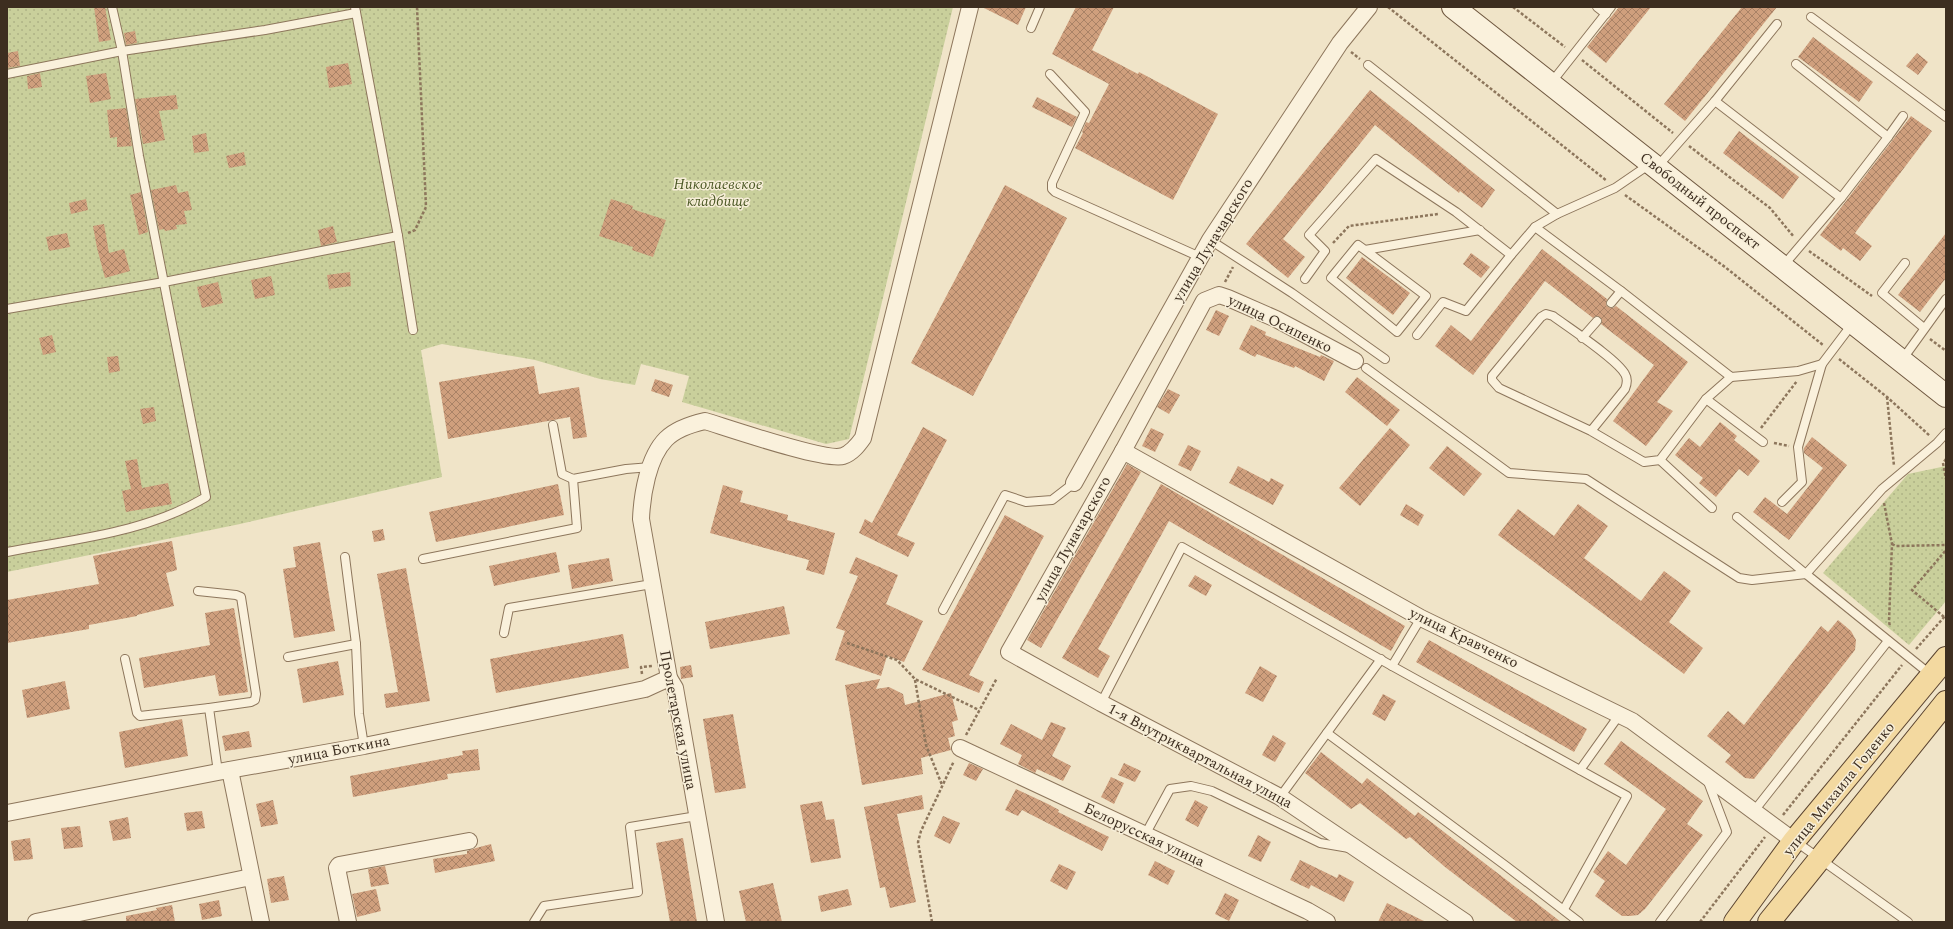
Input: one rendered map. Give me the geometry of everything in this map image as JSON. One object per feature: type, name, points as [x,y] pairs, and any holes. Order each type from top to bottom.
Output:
[{"type":"main road","name":"Свободный проспект","points":[[1453,7],[1946,396]]},
{"type":"main road","name":"улица Михаила Годенко","points":[[1735,922],[1794,841],[1946,658]]},
{"type":"main road","name":"улица Михаила Годенко","points":[[1769,922],[1946,702]]},
{"type":"street","name":"Пролетарская улица","points":[[716,922],[674,688],[668,671],[641,519],[641,504],[654,456],[666,439],[688,425],[705,421],[820,455],[843,457],[855,449],[864,438],[970,7]]},
{"type":"street","name":"улица Луначарского","points":[[1074,484],[1210,240],[1340,43],[1369,7]]},
{"type":"street","name":"улица Луначарского","points":[[1009,652],[1212,298]]},
{"type":"street","name":"улица Осипенко","points":[[1212,298],[1276,319],[1360,364]]},
{"type":"street","name":"улица Кравченко","points":[[1123,451],[1421,618],[1620,714],[1656,737],[1794,841]]},
{"type":"street","name":"1-я Внутриквартальная улица","points":[[1009,652],[1101,703],[1280,797],[1465,922]]},
{"type":"street","name":"улица Боткина","points":[[7,813],[224,771],[364,746],[645,689],[668,671]]},
{"type":"street","name":"Белорусская улица","points":[[960,748],[1308,911],[1327,922]]},
{"type":"street","points":[[224,771],[261,922]]},
{"type":"street","points":[[348,922],[337,868],[339,865],[469,841]]},
{"type":"street","points":[[36,922],[250,877]]},
{"type":"lane","points":[[7,552],[141,526],[185,510],[206,498],[139,156],[122,51],[112,7]]},
{"type":"lane","points":[[1031,28],[1040,7]]},
{"type":"lane","points":[[1550,83],[1609,10],[1597,7]]},
{"type":"lane","points":[[7,74],[122,51],[265,30],[355,10],[398,236],[413,330]]},
{"type":"lane","points":[[1811,17],[1946,117]]},
{"type":"lane","points":[[1416,335],[1443,302],[1466,311],[1535,227],[1557,214],[1615,188],[1654,165],[1682,140],[1777,24]]},
{"type":"lane","points":[[1796,64],[1888,137]]},
{"type":"lane","points":[[1368,65],[1557,214]]},
{"type":"lane","points":[[1050,74],[1085,112],[1052,183],[1052,189],[1055,192],[1200,257]]},
{"type":"lane","points":[[1715,101],[1841,198]]},
{"type":"lane","points":[[1782,266],[1841,198],[1903,116]]},
{"type":"lane","points":[[1305,279],[1325,251],[1309,235],[1376,159],[1456,212],[1511,255]]},
{"type":"lane","points":[[1535,227],[1621,291],[1731,377]]},
{"type":"lane","points":[[1365,250],[1426,296],[1397,332],[1331,278],[1358,245],[1365,250],[1480,230]]},
{"type":"lane","points":[[7,309],[164,282],[398,236]]},
{"type":"lane","points":[[1210,240],[1292,293],[1385,359]]},
{"type":"lane","points":[[1905,263],[1882,293],[1922,330]]},
{"type":"lane","points":[[1611,303],[1621,291]]},
{"type":"lane","points":[[1901,361],[1922,330],[1946,299]]},
{"type":"lane","points":[[1591,432],[1625,389],[1627,383],[1625,375],[1617,364],[1553,316],[1546,314],[1540,317],[1492,376],[1492,380],[1499,388],[1591,432],[1644,462],[1660,460],[1706,399],[1731,377],[1798,371],[1822,364]]},
{"type":"lane","points":[[1582,338],[1597,321]]},
{"type":"lane","points":[[1782,502],[1802,482],[1798,447],[1822,364],[1853,322]]},
{"type":"lane","points":[[1360,364],[1509,473],[1586,479],[1739,578],[1752,580],[1806,574],[1882,489],[1895,476],[1937,443],[1946,433]]},
{"type":"lane","points":[[1706,399],[1764,442]]},
{"type":"lane","points":[[553,425],[562,474],[573,479],[626,469],[651,467]]},
{"type":"lane","points":[[1660,460],[1712,508]]},
{"type":"lane","points":[[423,560],[577,528],[573,479]]},
{"type":"lane","points":[[943,610],[1005,495],[1026,502],[1052,500],[1074,484]]},
{"type":"lane","points":[[1737,517],[1932,676]]},
{"type":"lane","points":[[1101,703],[1182,547],[1392,666],[1627,796],[1564,909]]},
{"type":"lane","points":[[345,557],[356,644],[359,714],[364,746]]},
{"type":"lane","points":[[504,633],[509,608],[652,584]]},
{"type":"lane","points":[[125,659],[137,713],[140,716],[209,708],[251,702],[255,700],[256,694],[241,597],[236,594],[198,591]]},
{"type":"lane","points":[[1392,666],[1421,618]]},
{"type":"lane","points":[[1754,812],[1888,641]]},
{"type":"lane","points":[[288,657],[356,644]]},
{"type":"lane","points":[[1280,797],[1381,659]]},
{"type":"lane","points":[[209,708],[224,771]]},
{"type":"lane","points":[[1580,770],[1620,714]]},
{"type":"lane","points":[[1327,733],[1564,909],[1579,922]]},
{"type":"lane","points":[[1660,922],[1727,832],[1704,773]]},
{"type":"lane","points":[[1145,835],[1170,789],[1191,786],[1212,791],[1320,843],[1358,850]]},
{"type":"lane","points":[[534,922],[544,906],[638,892],[630,827],[697,816]]},
{"type":"lane","points":[[1794,841],[1908,922]]},
{"type":"path","points":[[398,236],[414,230],[426,208],[417,7]]},
{"type":"path","points":[[1388,7],[1615,188],[1725,267],[1887,397],[1937,443]]},
{"type":"path","points":[[1513,7],[1770,208],[1800,244],[1876,300]]},
{"type":"path","points":[[1340,43],[1368,65]]},
{"type":"path","points":[[1325,251],[1349,226],[1456,212]]},
{"type":"path","points":[[1212,298],[1237,258]]},
{"type":"path","points":[[1922,330],[1946,351]]},
{"type":"path","points":[[1755,435],[1797,384],[1798,371]]},
{"type":"path","points":[[1887,397],[1895,476]]},
{"type":"path","points":[[1764,442],[1798,447]]},
{"type":"path","points":[[1946,459],[1943,462],[1946,479]]},
{"type":"path","points":[[1882,489],[1892,544],[1889,620],[1897,649]]},
{"type":"path","points":[[1892,544],[1896,546],[1946,545]]},
{"type":"path","points":[[1700,922],[1908,657],[1945,616],[1912,590],[1946,550]]},
{"type":"path","points":[[847,643],[897,660],[914,679],[979,710]]},
{"type":"path","points":[[645,689],[641,667],[668,671]]},
{"type":"path","points":[[932,922],[918,842],[921,831],[942,785],[979,710],[997,678]]},
{"type":"path","points":[[914,679],[926,745],[942,785]]},
{"type":"green space","name":"Николаевское кладбище","points":[[7,7],[953,7],[849,439],[826,444],[682,402],[689,376],[641,364],[635,385],[600,379],[535,360],[442,344],[421,350],[442,477],[240,524],[7,572]]},
{"type":"green space","points":[[1946,466],[1946,601],[1909,645],[1823,573],[1908,474]]},
{"type":"building","points":[[94,7],[105,7],[111,40],[99,42]]},
{"type":"building","points":[[982,7],[1026,7],[1018,25]]},
{"type":"building","points":[[1076,7],[1114,7],[1092,50],[1138,74],[1139,72],[1218,114],[1173,200],[1075,148],[1083,133],[1082,132],[1086,122],[1089,123],[1109,84],[1052,54]]},
{"type":"building","points":[[1619,7],[1651,7],[1606,63],[1587,47]]},
{"type":"building","points":[[1742,7],[1777,7],[1685,121],[1664,104]]},
{"type":"building","points":[[135,31],[137,43],[126,45],[124,33]]},
{"type":"building","points":[[1813,37],[1873,82],[1859,102],[1798,57]]},
{"type":"building","points":[[18,51],[20,66],[7,68],[7,53]]},
{"type":"building","points":[[1917,53],[1928,62],[1918,75],[1906,66]]},
{"type":"building","points":[[348,63],[352,84],[329,88],[326,67]]},
{"type":"building","points":[[40,73],[42,87],[28,89],[27,76]]},
{"type":"building","points":[[106,73],[111,99],[90,103],[86,76]]},
{"type":"building","points":[[1370,90],[1495,190],[1482,208],[1460,191],[1459,193],[1375,125],[1283,239],[1305,257],[1288,278],[1246,244]]},
{"type":"building","points":[[176,95],[178,109],[159,111],[165,140],[143,144],[135,99]]},
{"type":"building","points":[[1037,97],[1077,117],[1072,127],[1032,107]]},
{"type":"building","points":[[126,108],[132,146],[117,147],[117,137],[110,138],[107,110]]},
{"type":"building","points":[[1911,116],[1932,131],[1855,233],[1872,246],[1860,261],[1843,248],[1841,251],[1820,235]]},
{"type":"building","points":[[1739,131],[1799,177],[1783,199],[1723,153]]},
{"type":"building","points":[[206,133],[209,151],[194,153],[192,136]]},
{"type":"building","points":[[244,152],[246,165],[229,168],[226,156]]},
{"type":"building","points":[[176,185],[178,193],[188,191],[192,210],[184,211],[187,224],[176,225],[177,229],[165,231],[164,229],[159,230],[151,190]]},
{"type":"building","points":[[1005,185],[1067,218],[973,396],[911,363]]},
{"type":"building","points":[[141,192],[148,232],[139,235],[130,195]]},
{"type":"building","points":[[86,199],[88,210],[71,214],[69,203]]},
{"type":"building","points":[[611,199],[633,206],[632,209],[666,220],[653,257],[632,250],[633,247],[599,236]]},
{"type":"building","points":[[104,224],[109,253],[124,249],[130,271],[105,278],[93,226]]},
{"type":"building","points":[[333,226],[337,242],[321,246],[318,230]]},
{"type":"building","points":[[67,233],[70,247],[49,251],[46,237]]},
{"type":"building","points":[[1946,233],[1946,278],[1920,312],[1898,295]]},
{"type":"building","points":[[1542,249],[1607,299],[1606,305],[1608,307],[1613,308],[1616,306],[1688,362],[1657,402],[1673,411],[1646,446],[1613,421],[1654,365],[1601,324],[1602,320],[1600,317],[1596,316],[1593,318],[1545,281],[1473,375],[1435,346],[1451,325],[1471,341]]},
{"type":"building","points":[[1471,253],[1490,267],[1481,278],[1463,264]]},
{"type":"building","points":[[1362,257],[1410,293],[1393,315],[1346,278]]},
{"type":"building","points":[[350,272],[351,286],[329,289],[327,275]]},
{"type":"building","points":[[271,276],[275,295],[255,299],[251,280]]},
{"type":"building","points":[[218,282],[223,303],[202,308],[197,287]]},
{"type":"building","points":[[1216,310],[1229,316],[1219,336],[1206,330]]},
{"type":"building","points":[[1251,325],[1266,332],[1265,335],[1334,361],[1324,381],[1295,366],[1294,368],[1257,354],[1255,357],[1239,349]]},
{"type":"building","points":[[52,335],[56,352],[43,355],[39,338]]},
{"type":"building","points":[[118,356],[120,371],[109,373],[107,357]]},
{"type":"building","points":[[534,366],[539,394],[579,387],[587,437],[573,439],[570,417],[448,439],[439,382]]},
{"type":"building","points":[[1357,377],[1400,410],[1387,426],[1345,392]]},
{"type":"building","points":[[655,379],[673,385],[669,397],[651,391]]},
{"type":"building","points":[[1168,389],[1180,395],[1169,414],[1157,407]]},
{"type":"building","points":[[154,407],[156,421],[143,424],[140,409]]},
{"type":"building","points":[[1720,422],[1737,436],[1734,440],[1760,461],[1748,476],[1739,469],[1716,497],[1699,483],[1703,478],[1675,455],[1689,438],[1700,447]]},
{"type":"building","points":[[923,427],[947,440],[897,535],[915,543],[908,557],[859,533],[865,519],[872,523]]},
{"type":"building","points":[[1151,428],[1164,434],[1155,452],[1142,446]]},
{"type":"building","points":[[1390,428],[1410,445],[1360,506],[1339,488]]},
{"type":"building","points":[[1812,437],[1847,465],[1789,540],[1753,512],[1765,497],[1787,514],[1823,468],[1804,453],[1804,448]]},
{"type":"building","points":[[1188,445],[1201,451],[1191,471],[1178,465]]},
{"type":"building","points":[[1447,446],[1482,474],[1464,496],[1429,468]]},
{"type":"building","points":[[137,459],[142,488],[168,483],[172,504],[126,512],[122,491],[131,489],[125,461]]},
{"type":"building","points":[[1127,464],[1141,472],[1041,648],[1027,640]]},
{"type":"building","points":[[1238,466],[1269,482],[1271,478],[1284,485],[1273,505],[1229,483]]},
{"type":"building","points":[[558,484],[564,515],[436,542],[429,512]]},
{"type":"building","points":[[1161,484],[1405,626],[1391,651],[1169,521],[1098,649],[1110,656],[1098,678],[1062,658]]},
{"type":"building","points":[[723,485],[743,491],[740,502],[788,515],[787,520],[835,533],[824,575],[806,570],[809,560],[710,533]]},
{"type":"building","points":[[1406,504],[1424,515],[1418,526],[1400,515]]},
{"type":"building","points":[[1578,504],[1608,526],[1584,558],[1641,601],[1664,571],[1691,591],[1669,622],[1703,648],[1684,674],[1498,535],[1518,509],[1554,536]]},
{"type":"building","points":[[1005,515],[1044,536],[969,675],[984,682],[979,693],[922,670]]},
{"type":"building","points":[[383,529],[385,540],[374,542],[372,531]]},
{"type":"building","points":[[172,541],[177,570],[166,573],[174,606],[137,616],[89,625],[89,629],[7,643],[7,600],[99,584],[93,556]]},
{"type":"building","points":[[320,542],[335,631],[294,638],[283,569],[296,567],[293,547]]},
{"type":"building","points":[[556,552],[560,572],[494,586],[489,566]]},
{"type":"building","points":[[856,557],[898,575],[886,604],[923,621],[904,662],[887,656],[881,676],[835,660],[845,631],[836,628],[858,576],[849,573]]},
{"type":"building","points":[[609,558],[613,581],[572,589],[568,565]]},
{"type":"building","points":[[406,568],[430,701],[386,708],[384,694],[398,692],[377,574]]},
{"type":"building","points":[[1195,575],[1212,585],[1206,596],[1188,586]]},
{"type":"building","points":[[784,606],[790,634],[710,649],[705,622]]},
{"type":"building","points":[[234,608],[248,692],[219,696],[215,675],[144,688],[139,658],[210,645],[205,613]]},
{"type":"building","points":[[1838,620],[1851,631],[1856,640],[1855,650],[1754,779],[1745,778],[1725,762],[1731,755],[1707,736],[1728,711],[1744,725],[1821,626],[1828,632]]},
{"type":"building","points":[[623,634],[629,668],[496,693],[490,659]]},
{"type":"building","points":[[1429,640],[1587,729],[1574,752],[1416,662]]},
{"type":"building","points":[[338,661],[344,695],[303,703],[297,669]]},
{"type":"building","points":[[691,665],[693,677],[681,679],[680,667]]},
{"type":"building","points":[[1260,666],[1277,676],[1263,702],[1245,693]]},
{"type":"building","points":[[880,679],[876,689],[889,687],[903,694],[905,705],[951,693],[958,720],[952,722],[955,736],[948,738],[951,750],[921,758],[923,774],[862,785],[845,685]]},
{"type":"building","points":[[65,681],[70,709],[27,718],[22,690]]},
{"type":"building","points":[[1383,694],[1396,701],[1385,721],[1372,714]]},
{"type":"building","points":[[733,714],[746,788],[715,793],[703,719]]},
{"type":"building","points":[[182,719],[188,756],[125,768],[119,732]]},
{"type":"building","points":[[1051,722],[1066,728],[1052,756],[1071,766],[1063,781],[1037,769],[1035,773],[1018,764],[1022,755],[1000,744],[1011,724],[1042,740]]},
{"type":"building","points":[[249,731],[252,747],[225,751],[222,736]]},
{"type":"building","points":[[1273,735],[1286,743],[1275,762],[1262,755]]},
{"type":"building","points":[[1621,741],[1703,801],[1687,824],[1703,835],[1645,909],[1638,915],[1630,916],[1622,916],[1595,896],[1605,881],[1593,872],[1608,851],[1626,865],[1666,809],[1604,764]]},
{"type":"building","points":[[478,749],[480,770],[447,774],[448,779],[353,797],[350,776],[463,755],[462,751]]},
{"type":"building","points":[[1321,752],[1362,784],[1367,778],[1415,816],[1418,812],[1561,922],[1517,922],[1445,867],[1410,837],[1406,839],[1360,803],[1351,809],[1305,773]]},
{"type":"building","points":[[969,763],[983,769],[976,781],[963,775]]},
{"type":"building","points":[[1124,763],[1141,771],[1135,782],[1118,775]]},
{"type":"building","points":[[1111,777],[1124,783],[1114,804],[1101,797]]},
{"type":"building","points":[[1016,789],[1048,804],[1059,810],[1058,812],[1109,837],[1102,851],[1022,810],[1018,816],[1005,810]]},
{"type":"building","points":[[922,795],[924,809],[897,814],[916,902],[890,908],[885,887],[880,888],[864,807]]},
{"type":"building","points":[[273,800],[278,824],[261,827],[256,804]]},
{"type":"building","points":[[1195,800],[1208,807],[1198,827],[1185,820]]},
{"type":"building","points":[[822,801],[826,820],[834,819],[841,858],[811,863],[800,805]]},
{"type":"building","points":[[202,811],[205,828],[187,831],[184,813]]},
{"type":"building","points":[[943,816],[960,823],[950,844],[934,836]]},
{"type":"building","points":[[128,817],[131,838],[113,841],[109,821]]},
{"type":"building","points":[[80,826],[83,847],[64,849],[61,828]]},
{"type":"building","points":[[1258,835],[1271,842],[1261,862],[1248,856]]},
{"type":"building","points":[[30,838],[33,859],[14,861],[11,841]]},
{"type":"building","points":[[683,838],[697,922],[670,922],[656,843]]},
{"type":"building","points":[[491,844],[495,861],[435,873],[433,859],[467,854],[467,851]]},
{"type":"building","points":[[1300,860],[1337,878],[1339,874],[1354,882],[1344,902],[1311,885],[1309,889],[1290,880]]},
{"type":"building","points":[[1155,861],[1175,871],[1168,885],[1148,875]]},
{"type":"building","points":[[1059,864],[1076,872],[1067,890],[1050,881]]},
{"type":"building","points":[[385,866],[389,884],[371,887],[368,869]]},
{"type":"building","points":[[284,876],[289,900],[271,903],[267,879]]},
{"type":"building","points":[[773,883],[782,922],[746,922],[739,891]]},
{"type":"building","points":[[376,889],[381,911],[357,917],[352,894]]},
{"type":"building","points":[[848,889],[852,905],[821,912],[818,896]]},
{"type":"building","points":[[1225,893],[1239,900],[1229,921],[1215,914]]},
{"type":"building","points":[[219,900],[222,916],[202,920],[199,904]]},
{"type":"building","points":[[1387,903],[1426,922],[1378,922]]},
{"type":"building","points":[[172,905],[175,922],[126,922],[126,916],[157,910],[156,908]]}]
